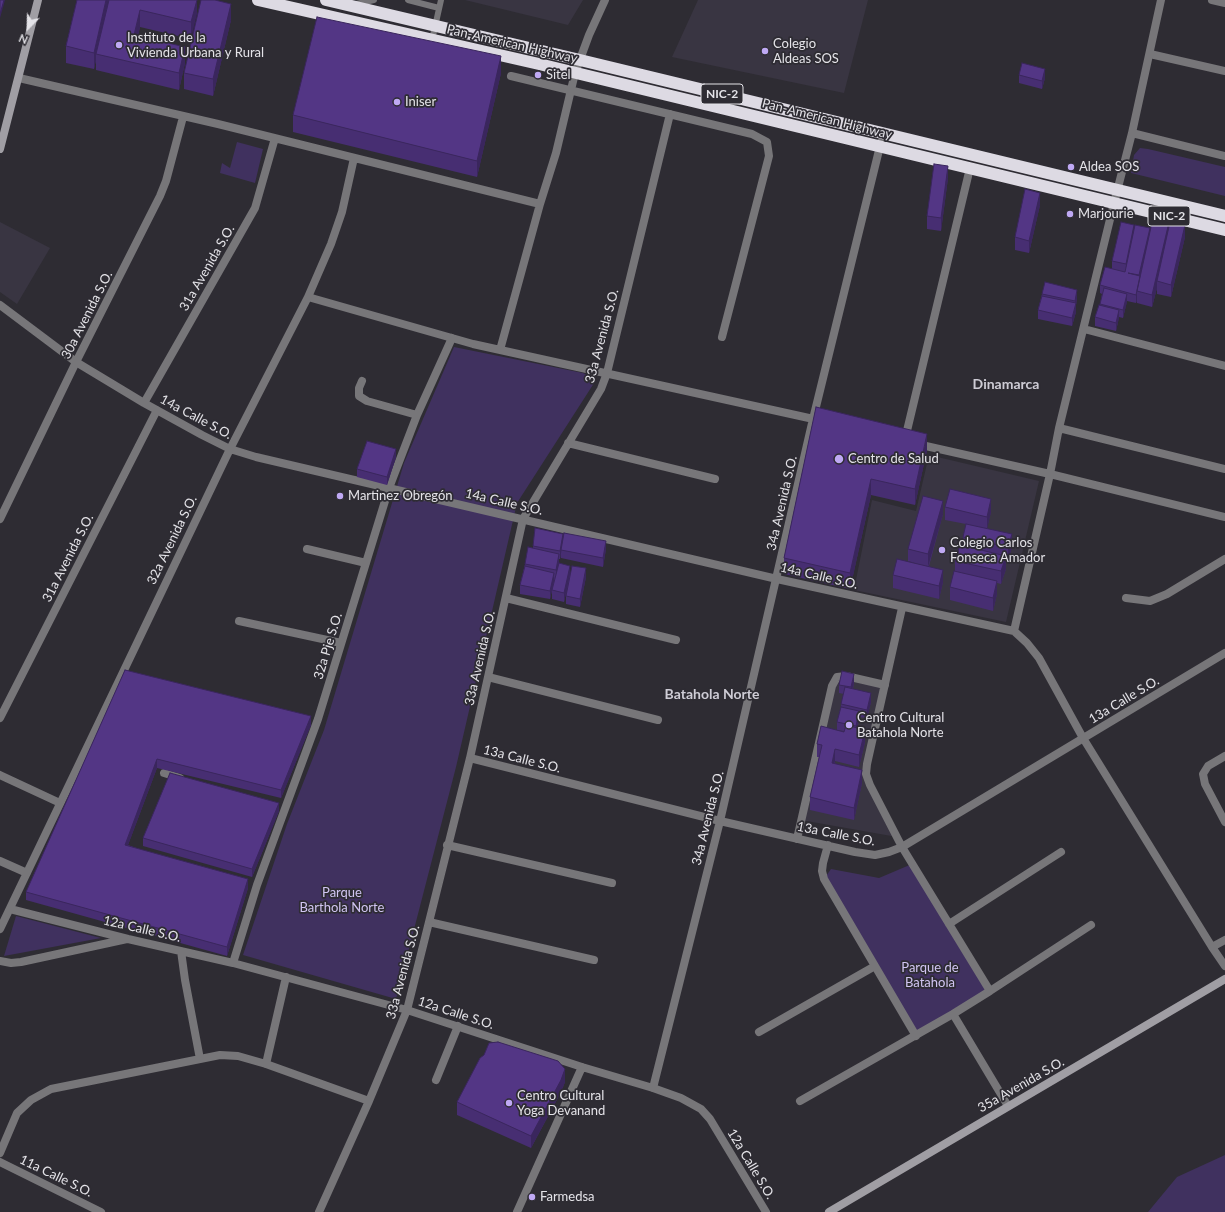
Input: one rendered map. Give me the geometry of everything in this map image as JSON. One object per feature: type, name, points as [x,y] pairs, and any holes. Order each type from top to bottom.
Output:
[{"type":"highway","name":"Pan-American Highway","points":[[258,0],[575,73],[1225,230]]},
{"type":"highway","name":"Pan-American Highway","points":[[326,0],[1225,216]]},
{"type":"main road","points":[[0,149],[38,0]]},
{"type":"main road","name":"35a Avenida S.O.","points":[[829,1212],[1225,979]]},
{"type":"street","points":[[500,350],[540,204],[556,153],[575,73],[606,0]]},
{"type":"street","points":[[1161,0],[1132,133],[1059,428],[1014,631],[1027,643],[1039,658],[1083,738],[1225,966]]},
{"type":"street","points":[[1212,0],[1225,3]]},
{"type":"street","points":[[1150,54],[1225,72]]},
{"type":"street","points":[[511,76],[752,134],[767,142],[769,156],[722,337]]},
{"type":"street","points":[[19,78],[275,138],[540,204]]},
{"type":"street","name":"33a Avenida S.O.","points":[[319,1212],[370,1101],[407,1010],[447,845],[470,758],[523,519],[601,389],[607,373],[670,114]]},
{"type":"street","name":"30a Avenida S.O.","points":[[0,519],[76,362],[160,196],[166,181],[183,117]]},
{"type":"street","name":"34a Avenida S.O.","points":[[653,1088],[720,821],[813,419],[883,133]]},
{"type":"street","points":[[1132,133],[1225,156]]},
{"type":"street","name":"31a Avenida S.O.","points":[[144,403],[255,208],[275,138]]},
{"type":"street","name":"32a Avenida S.O.","points":[[0,929],[60,803],[127,671],[230,449],[308,297],[331,244],[342,212],[354,158]]},
{"type":"street","points":[[970,168],[901,440],[1050,474],[1225,517]]},
{"type":"street","points":[[308,297],[452,338],[500,350],[829,423]]},
{"type":"street","name":"14a Calle S.O.","points":[[0,305],[76,362],[144,403],[230,449],[256,457],[777,579],[902,608],[1014,631]]},
{"type":"street","points":[[1084,329],[1225,366]]},
{"type":"street","name":"32a Pje S.O.","points":[[233,963],[254,883],[341,643],[389,488],[418,415],[452,338]]},
{"type":"street","points":[[362,380],[359,388],[359,396],[367,401],[418,415]]},
{"type":"street","name":"31a Avenida S.O.","points":[[0,718],[157,410]]},
{"type":"street","points":[[1059,428],[1225,470]]},
{"type":"street","points":[[568,443],[715,479]]},
{"type":"street","points":[[307,550],[366,563]]},
{"type":"street","points":[[1126,598],[1150,601],[1167,594],[1225,559]]},
{"type":"street","points":[[506,598],[676,640]]},
{"type":"street","points":[[902,608],[866,774],[870,785],[902,847],[990,991]]},
{"type":"street","points":[[239,621],[341,643]]},
{"type":"street","name":"13a Calle S.O.","points":[[470,758],[720,821],[875,855],[902,847],[1225,653]]},
{"type":"street","points":[[797,839],[832,686],[837,677],[846,676],[885,685]]},
{"type":"street","points":[[488,677],[658,720]]},
{"type":"street","points":[[1225,756],[1208,766],[1203,774],[1205,784],[1225,822]]},
{"type":"street","points":[[164,773],[185,779]]},
{"type":"street","points":[[0,775],[60,803]]},
{"type":"street","points":[[447,845],[612,883]]},
{"type":"street","points":[[828,845],[822,871],[824,879],[916,1036]]},
{"type":"street","points":[[949,924],[1061,852]]},
{"type":"street","points":[[0,861],[27,873]]},
{"type":"street","name":"12a Calle S.O.","points":[[10,909],[128,939],[233,963],[407,1010],[582,1067],[653,1088],[688,1102],[701,1109],[710,1119],[766,1212]]},
{"type":"street","points":[[429,922],[594,960]]},
{"type":"street","points":[[800,1100],[953,1014],[1091,926]]},
{"type":"street","points":[[0,961],[11,963],[21,962],[128,939]]},
{"type":"street","points":[[1212,947],[1225,940]]},
{"type":"street","points":[[181,951],[200,1059]]},
{"type":"street","points":[[759,1032],[875,966]]},
{"type":"street","points":[[266,1064],[286,977]]},
{"type":"street","points":[[953,1014],[1008,1106]]},
{"type":"street","points":[[436,1080],[458,1026]]},
{"type":"street","points":[[0,1152],[17,1113],[31,1100],[51,1089],[220,1055],[238,1056],[266,1064],[370,1101]]},
{"type":"street","points":[[517,1212],[582,1067]]},
{"type":"street","name":"11a Calle S.O.","points":[[0,1162],[101,1212]]},
{"type":"lane","points":[[350,6],[374,0]]},
{"type":"lane","points":[[408,0],[439,8]]},
{"type":"lane","points":[[432,40],[441,0]]},
{"type":"shaded area","points":[[465,0],[583,0],[568,25]]},
{"type":"shaded area","name":"Colegio Aldeas SOS","points":[[698,0],[868,0],[844,93],[672,57]]},
{"type":"shaded area","points":[[0,222],[50,248],[17,304],[0,292]]},
{"type":"shaded area","name":"Colegio Carlos Fonseca Amador","points":[[929,455],[1039,481],[1006,622],[854,590],[872,500],[916,511]]},
{"type":"shaded area","name":"Centro Cultural Batahola Norte","points":[[837,677],[885,685],[866,774],[897,837],[801,820]]},
{"type":"green space","points":[[237,142],[263,149],[255,183],[220,173],[222,163],[230,168]]},
{"type":"green space","points":[[1140,148],[1225,167],[1225,196],[1131,173],[1134,155]]},
{"type":"green space","name":"Parque Barthola Norte","points":[[454,347],[583,373],[596,380],[517,503],[456,767],[396,999],[243,955],[287,824],[324,730],[404,463]]},
{"type":"green space","name":"Parque de Batahola","points":[[912,864],[990,991],[916,1036],[824,879],[831,869],[879,878]]},
{"type":"green space","points":[[16,916],[101,938],[4,956]]},
{"type":"green space","points":[[1225,1155],[1225,1212],[1148,1212],[1177,1177]]},
{"type":"building","points":[[0,0],[4,0],[0,14]]},
{"type":"building","name":"Instituto de la Vivienda Urbana y Rural","points":[[77,0],[106,0],[94,53],[66,46]]},
{"type":"building","points":[[109,0],[197,0],[191,22],[140,10],[134,35],[185,47],[179,73],[96,54]]},
{"type":"building","name":"Instituto de la Vivienda Urbana y Rural","points":[[201,0],[215,0],[231,4],[213,79],[184,73]]},
{"type":"building","name":"Iniser","points":[[317,17],[501,56],[477,161],[293,115]]},
{"type":"building","points":[[1022,63],[1045,69],[1042,81],[1019,75]]},
{"type":"building","points":[[934,164],[948,166],[941,218],[927,216]]},
{"type":"building","points":[[1025,189],[1040,193],[1029,241],[1015,237]]},
{"type":"building","points":[[1153,218],[1169,222],[1152,295],[1137,291]]},
{"type":"building","points":[[1121,222],[1134,225],[1126,264],[1112,261]]},
{"type":"building","points":[[1170,222],[1185,225],[1171,285],[1157,281]]},
{"type":"building","points":[[1135,225],[1150,228],[1139,275],[1128,273],[1140,276],[1136,295],[1100,285],[1105,267],[1125,272]]},
{"type":"building","points":[[1045,282],[1077,290],[1075,301],[1042,294]]},
{"type":"building","points":[[1104,288],[1127,294],[1123,310],[1100,304]]},
{"type":"building","points":[[1042,296],[1076,303],[1072,318],[1038,310]]},
{"type":"building","points":[[1099,305],[1119,310],[1116,323],[1095,317]]},
{"type":"building","name":"Centro de Salud","points":[[816,407],[927,434],[915,489],[871,479],[850,573],[784,558]]},
{"type":"building","points":[[367,441],[396,449],[387,477],[357,469]]},
{"type":"building","points":[[950,489],[991,499],[987,517],[945,507]]},
{"type":"building","points":[[923,496],[943,501],[928,554],[908,549]]},
{"type":"building","points":[[966,524],[1012,534],[1008,547],[963,537]]},
{"type":"building","points":[[535,528],[563,534],[560,551],[533,546]]},
{"type":"building","points":[[564,533],[606,541],[603,558],[561,550]]},
{"type":"building","points":[[960,545],[1006,556],[1001,571],[955,561]]},
{"type":"building","points":[[528,547],[559,554],[556,570],[525,564]]},
{"type":"building","points":[[897,559],[943,570],[939,586],[893,575]]},
{"type":"building","points":[[559,563],[570,566],[564,593],[552,590]]},
{"type":"building","points":[[525,566],[554,573],[550,591],[520,585]]},
{"type":"building","points":[[572,566],[586,568],[580,599],[566,596]]},
{"type":"building","points":[[954,571],[997,581],[993,598],[950,587]]},
{"type":"building","points":[[125,670],[311,716],[281,790],[157,759],[125,845],[248,879],[227,947],[26,892]]},
{"type":"building","points":[[842,671],[854,674],[851,687],[839,685]]},
{"type":"building","points":[[845,687],[871,693],[867,710],[841,704]]},
{"type":"building","points":[[841,707],[859,711],[856,726],[837,722]]},
{"type":"building","points":[[846,725],[865,730],[859,755],[835,749],[832,763],[862,770],[854,808],[810,797],[822,745],[817,744],[821,726],[844,732]]},
{"type":"building","points":[[170,773],[279,803],[252,869],[143,838]]},
{"type":"building","name":"Centro Cultural Yoga Devanand","points":[[498,1042],[558,1061],[565,1069],[561,1080],[531,1136],[457,1102],[480,1058],[484,1055],[489,1043]]},
{"type":"place","name":"Instituto de la Vivienda Urbana y Rural","points":[[119,45]]},
{"type":"place","name":"Colegio Aldeas SOS","points":[[765,51]]},
{"type":"place","name":"Sitel","points":[[538,75]]},
{"type":"place","name":"Iniser","points":[[397,102]]},
{"type":"place","name":"Aldea SOS","points":[[1071,167]]},
{"type":"place","name":"Marjourie","points":[[1070,214]]},
{"type":"place","name":"Centro de Salud","points":[[839,459]]},
{"type":"place","name":"Martinez Obregón","points":[[340,496]]},
{"type":"place","name":"Colegio Carlos Fonseca Amador","points":[[942,550]]},
{"type":"place","name":"Centro Cultural Batahola Norte","points":[[849,725]]},
{"type":"place","name":"Centro Cultural Yoga Devanand","points":[[509,1103]]},
{"type":"place","name":"Farmedsa","points":[[532,1197]]},
{"type":"district","name":"Dinamarca","points":[[1006,384]]},
{"type":"district","name":"Batahola Norte","points":[[712,694]]}]
